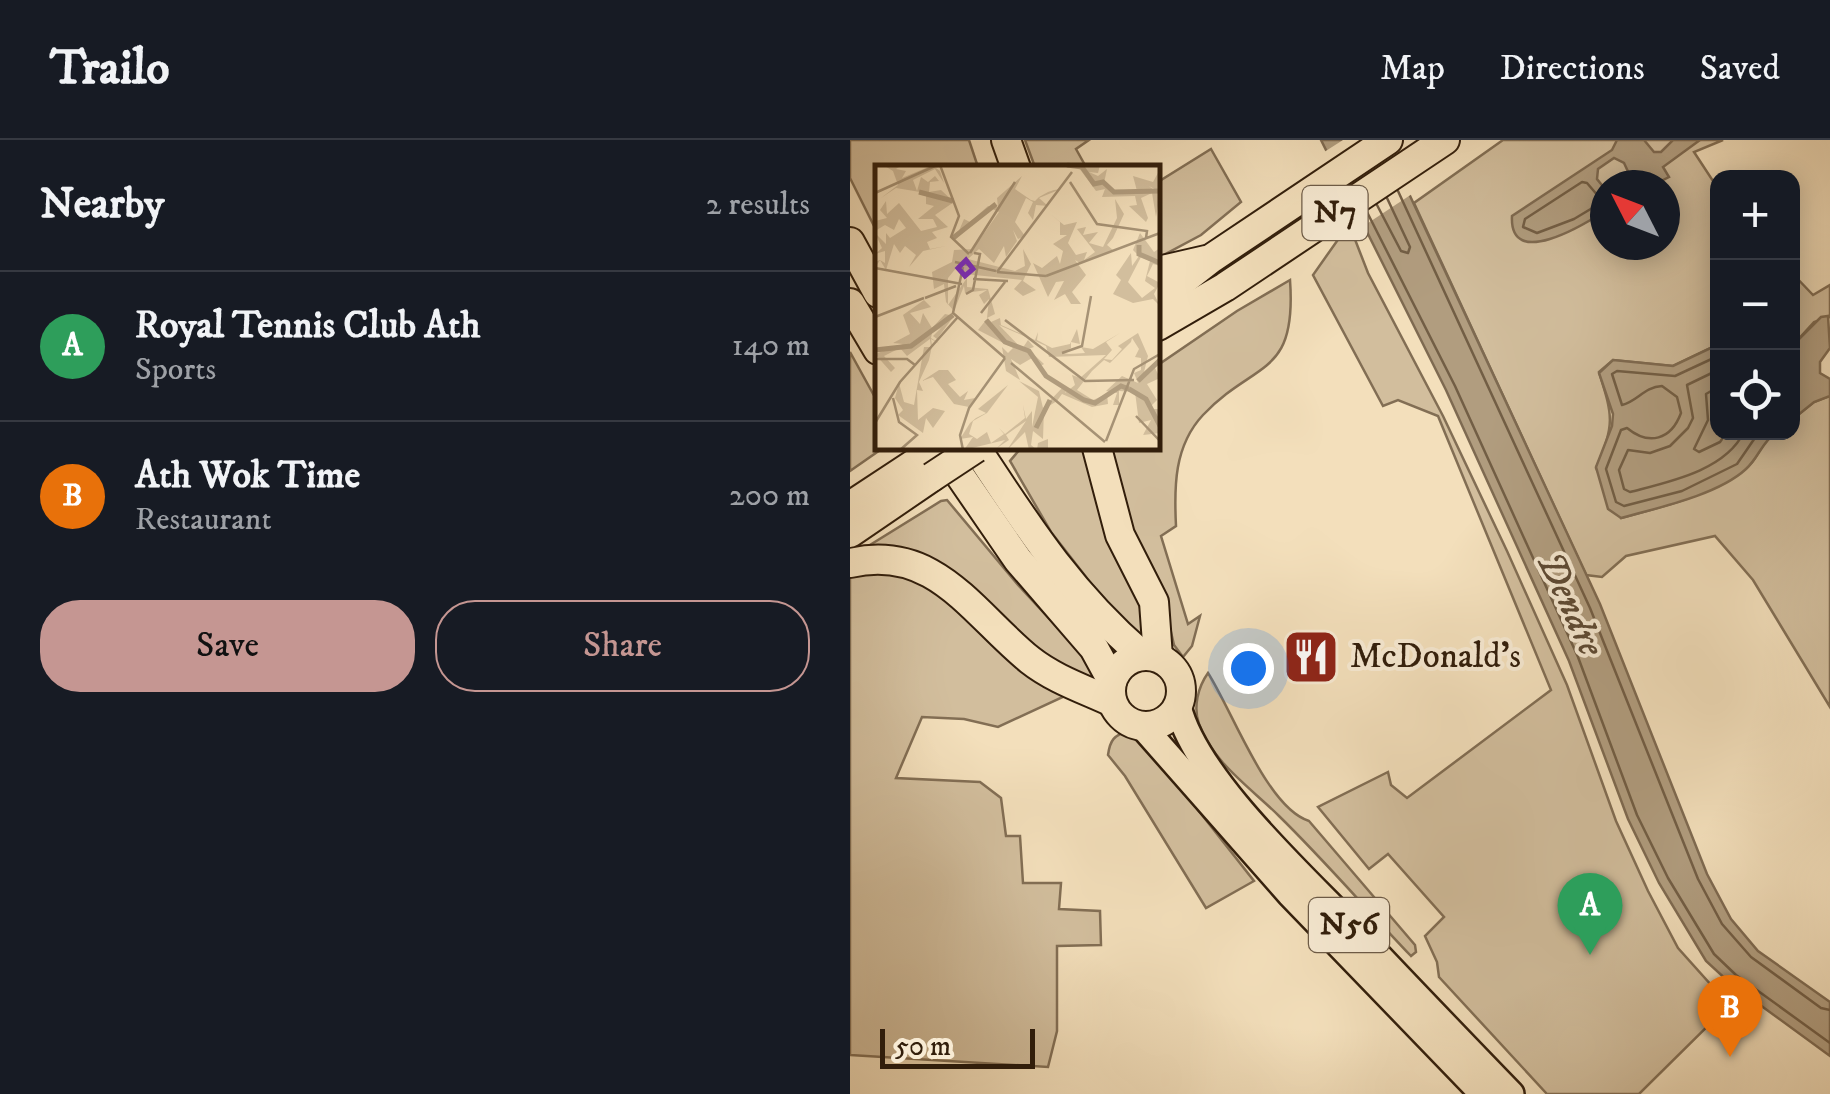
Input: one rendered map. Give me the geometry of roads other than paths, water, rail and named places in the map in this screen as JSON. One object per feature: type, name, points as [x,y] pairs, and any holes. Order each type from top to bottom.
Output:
[{"type":"highway","points":[[987,140],[995,165]]},
{"type":"highway","points":[[1006,140],[1015,165]]},
{"type":"highway","name":"N7","points":[[1160,298],[1212,258],[1388,140]]},
{"type":"highway","name":"N7","points":[[1160,325],[1226,287],[1445,140]]},
{"type":"highway","points":[[850,242],[875,288]]},
{"type":"highway","points":[[1160,271],[1212,258]]},
{"type":"highway","points":[[850,303],[875,345]]},
{"type":"highway","points":[[1160,338],[1189,310]]},
{"type":"highway","points":[[850,506],[933,456],[965,450]]},
{"type":"highway","name":"N56","points":[[977,450],[1078,593],[1104,622],[1177,674],[1182,694],[1178,706]]},
{"type":"highway","points":[[850,563],[884,560],[932,573],[1047,672],[1112,691],[1123,664],[1150,656],[1154,602],[1120,535],[1097,450]]},
{"type":"highway","points":[[850,533],[933,456]]},
{"type":"highway","name":"N56","points":[[933,456],[1094,648],[1119,714],[1143,726]]},
{"type":"highway","points":[[1143,726],[1164,722],[1178,706]]},
{"type":"main road","name":"N56","points":[[1178,706],[1194,749],[1236,802],[1511,1094]]},
{"type":"main road","name":"N56","points":[[1143,726],[1290,894],[1483,1094]]},
{"type":"water","name":"Dendre","points":[[1321,140],[1384,140],[1600,604],[1707,874],[1731,919],[1758,951],[1830,1002],[1830,1056],[1706,961],[1659,883],[1628,819],[1569,661],[1446,390]]},
{"type":"water","points":[[1617,140],[1644,140],[1654,152],[1661,152],[1673,140],[1700,140],[1663,167],[1665,170],[1627,170],[1624,163],[1614,158],[1598,170],[1590,170],[1590,220],[1566,233],[1535,242],[1522,240],[1514,232],[1512,216],[1612,150]]},
{"type":"water","points":[[1828,316],[1830,348],[1820,362],[1820,373],[1830,379],[1830,396],[1800,413],[1800,338],[1821,317]]},
{"type":"water","points":[[1710,348],[1710,440],[1768,440],[1746,469],[1720,486],[1621,518],[1608,509],[1596,467],[1613,414],[1599,373],[1613,360],[1673,366]]},
{"type":"place","name":"McDonald's","points":[[1311,657]]},
{"type":"place","name":"Royal Tennis Club Ath","points":[[1590,955]]},
{"type":"place","name":"Ath Wok Time","points":[[1730,1057]]}]
